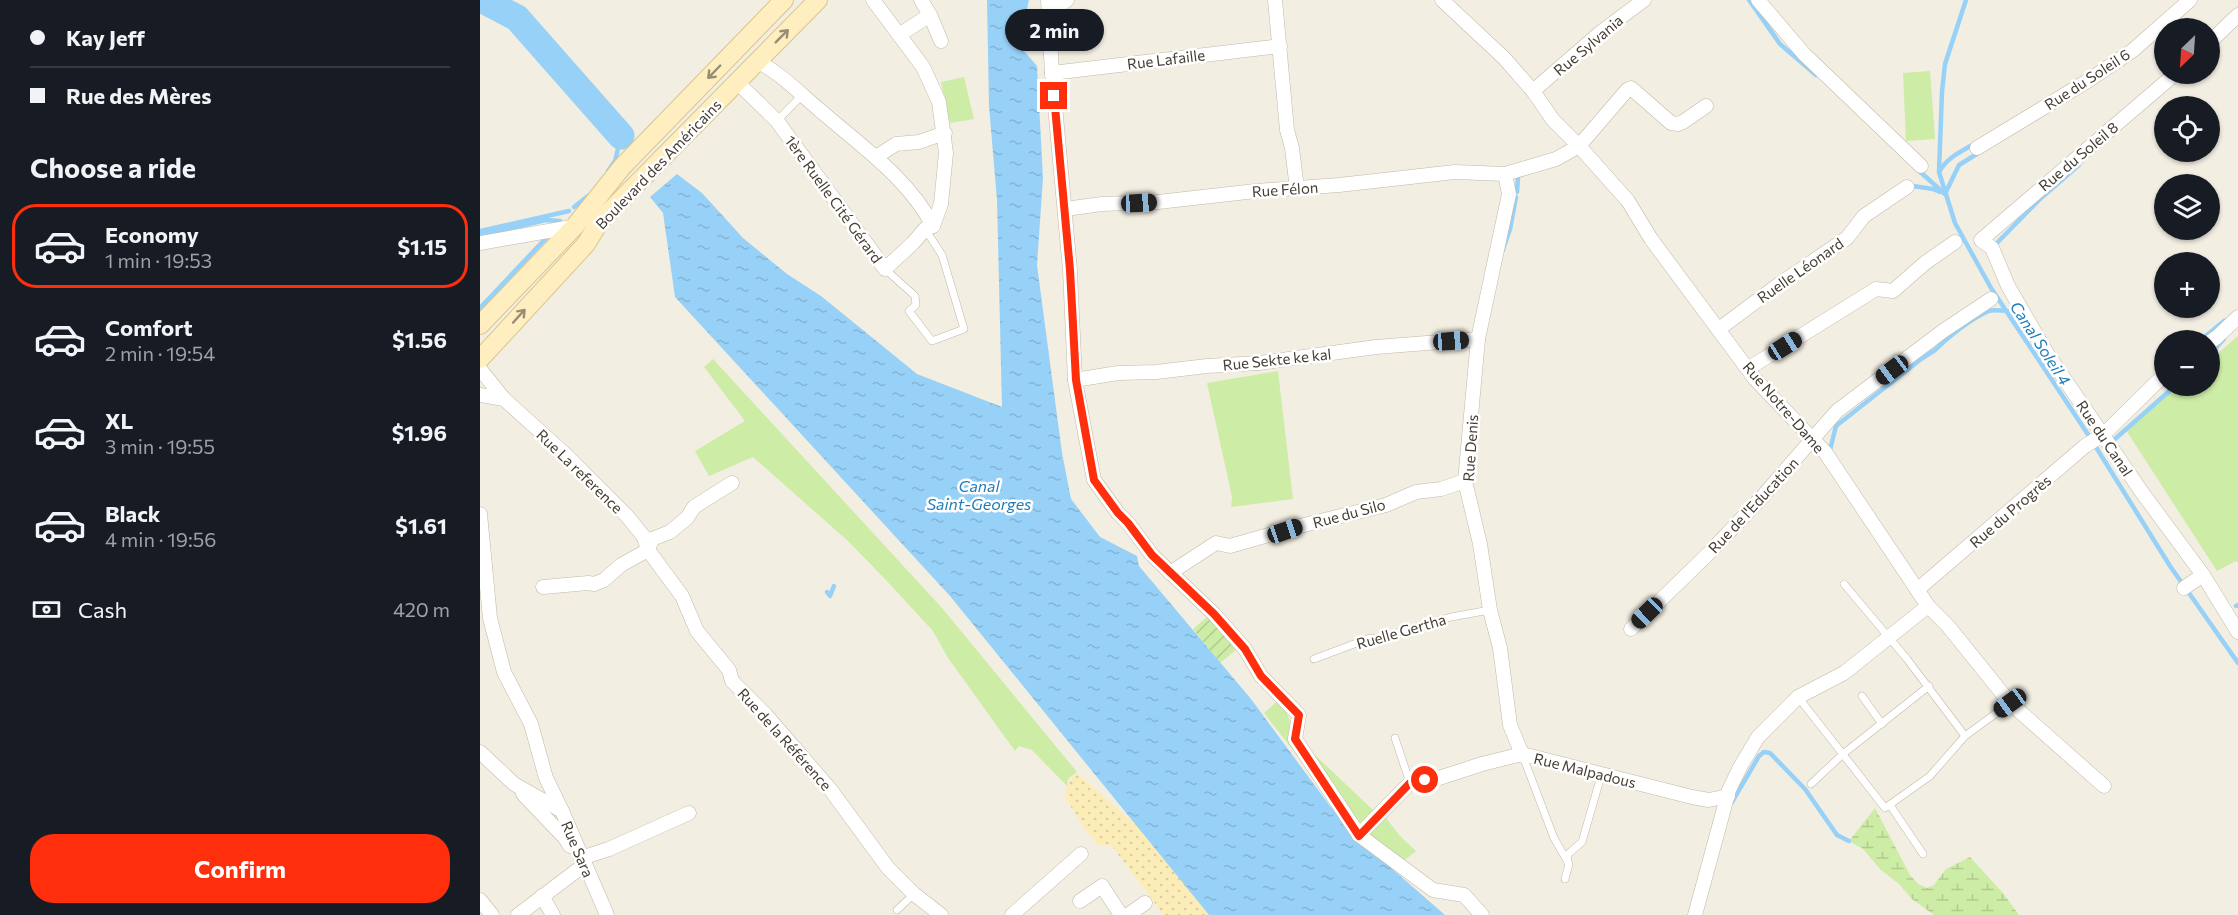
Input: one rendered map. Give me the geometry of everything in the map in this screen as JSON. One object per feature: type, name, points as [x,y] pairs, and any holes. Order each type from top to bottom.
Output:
[{"type":"main road","name":"Boulevard des Américains","points":[[480,325],[575,226],[620,170],[784,0]]},
{"type":"main road","name":"Boulevard des Américains","points":[[480,359],[586,243],[600,221],[818,0]]},
{"type":"street","name":"1ère Ruelle Cité Gérard","points":[[737,82],[777,121],[885,269],[929,227],[941,204],[946,153],[945,133],[938,97],[923,67],[874,0]]},
{"type":"street","points":[[921,0],[941,41]]},
{"type":"street","points":[[1067,0],[1049,6],[1052,73],[1065,209],[1076,380],[1094,480],[1152,555],[1214,614],[1245,649],[1261,676],[1299,715],[1295,739],[1359,836],[1433,890],[1464,895],[1482,915]]},
{"type":"street","points":[[1275,0],[1287,130],[1292,148],[1297,189]]},
{"type":"street","name":"Rue Notre-Dame","points":[[1442,0],[1504,58],[1533,91],[1553,120],[1628,201],[1652,239],[1755,379],[1825,452],[1928,606],[1948,626],[2010,703],[2104,786]]},
{"type":"street","name":"Rue Sylvania","points":[[1533,91],[1601,32],[1644,0]]},
{"type":"street","points":[[1758,0],[1804,54],[1921,166]]},
{"type":"street","name":"Rue du Soleil 6","points":[[1977,148],[2132,51],[2190,0]]},
{"type":"street","points":[[899,34],[930,15]]},
{"type":"street","points":[[2220,32],[2238,15]]},
{"type":"street","name":"Rue Lafaille","points":[[1052,73],[1280,46]]},
{"type":"street","points":[[757,61],[778,73],[876,157],[905,185],[924,208],[929,227]]},
{"type":"street","name":"Rue du Soleil 8","points":[[1982,240],[2163,84]]},
{"type":"street","points":[[1579,146],[1620,97],[1631,88],[1671,123],[1683,122],[1706,106]]},
{"type":"street","points":[[876,157],[896,144],[919,142],[945,133]]},
{"type":"street","name":"Rue Félon","points":[[1065,209],[1102,204],[1158,202],[1256,191],[1297,189],[1455,172],[1505,174],[1556,159],[1579,146]]},
{"type":"street","name":"Rue Denis","points":[[1505,174],[1509,194],[1478,339],[1466,481],[1480,544],[1490,610],[1500,648],[1510,725],[1522,754]]},
{"type":"street","name":"Ruelle Léonard","points":[[1719,329],[1847,238],[1864,216],[1907,187]]},
{"type":"street","points":[[480,243],[600,221]]},
{"type":"street","name":"Rue du Canal","points":[[1982,240],[1992,248],[2008,285],[2048,355],[2236,624]]},
{"type":"street","points":[[1749,368],[1876,289],[1893,291],[1925,263],[1955,242]]},
{"type":"street","name":"Rue de l'Education","points":[[1630,629],[1711,551],[1814,440],[1837,411],[1991,298]]},
{"type":"street","points":[[2220,334],[2238,317]]},
{"type":"street","name":"Rue Sekte ke kal","points":[[1076,380],[1118,373],[1259,363],[1376,347],[1478,339]]},
{"type":"street","name":"Rue La reference","points":[[480,369],[504,399],[566,455],[623,512],[644,537],[648,550]]},
{"type":"street","name":"Rue du Progrès","points":[[1917,590],[2085,446],[2104,434],[2154,385]]},
{"type":"street","points":[[480,394],[504,399]]},
{"type":"street","name":"Rue du Silo","points":[[1170,573],[1216,543],[1230,546],[1386,505],[1416,492],[1441,489],[1466,481]]},
{"type":"street","points":[[543,587],[594,584],[604,580],[621,565],[648,550],[652,539],[670,532],[687,518],[694,507],[732,483]]},
{"type":"street","points":[[480,514],[490,618],[504,672],[531,724],[546,778],[562,811]]},
{"type":"street","name":"Rue de la Référence","points":[[648,550],[682,596],[697,631],[729,670],[732,681],[766,715],[824,781],[888,868],[914,894],[941,915]]},
{"type":"street","points":[[2184,588],[2203,575]]},
{"type":"street","points":[[1695,915],[1728,796],[1740,767],[1758,737],[1798,697],[1844,673],[1928,606]]},
{"type":"street","name":"Rue Sara","points":[[480,752],[514,784],[562,811],[582,863],[607,915]]},
{"type":"street","name":"Rue Malpadous","points":[[1410,783],[1439,778],[1522,754],[1601,776],[1692,797],[1708,800],[1728,796]]},
{"type":"street","points":[[1359,836],[1410,783]]},
{"type":"street","points":[[514,784],[565,838],[582,863]]},
{"type":"street","points":[[518,915],[582,863],[689,813]]},
{"type":"street","points":[[1012,915],[1081,854]]},
{"type":"street","points":[[1080,901],[1102,886],[1121,915]]},
{"type":"street","points":[[542,896],[553,915]]},
{"type":"street","points":[[480,900],[492,915]]},
{"type":"street","points":[[1128,915],[1145,903]]},
{"type":"lane","points":[[777,121],[802,95]]},
{"type":"lane","points":[[885,269],[915,296],[916,305],[909,311],[932,341],[964,329],[942,255],[929,227]]},
{"type":"lane","points":[[1844,584],[1929,686],[1965,736]]},
{"type":"lane","name":"Ruelle Gertha","points":[[1314,658],[1370,638],[1376,639],[1451,617],[1490,610]]},
{"type":"lane","points":[[1811,784],[1843,754],[1929,686]]},
{"type":"lane","points":[[1862,696],[1882,724]]},
{"type":"lane","points":[[1798,697],[1885,808],[1930,776],[1965,736],[2010,703]]},
{"type":"lane","points":[[1395,738],[1410,783]]},
{"type":"lane","points":[[1522,754],[1546,819],[1569,864]]},
{"type":"lane","points":[[1565,879],[1569,864],[1567,855],[1582,842],[1601,776]]},
{"type":"lane","points":[[1890,805],[1923,854]]},
{"type":"lane","points":[[897,910],[914,894]]},
{"type":"green space","points":[[1930,71],[1935,139],[1906,141],[1903,73]]},
{"type":"green space","points":[[964,77],[974,119],[950,123],[941,82]]},
{"type":"green space","points":[[2238,336],[2238,563],[2236,561],[2217,571],[2126,430],[2167,396],[2220,396],[2220,351]]},
{"type":"green space","points":[[713,359],[942,608],[1077,772],[1068,779],[1067,786],[1032,750],[1019,746],[1015,751],[948,658],[933,631],[848,541],[753,457],[709,476],[695,451],[745,421],[704,367]]},
{"type":"green space","points":[[1278,371],[1293,499],[1231,507],[1232,497],[1207,383]]},
{"type":"green space","points":[[1209,615],[1236,650],[1220,663],[1193,629]]},
{"type":"green space","points":[[1282,697],[1294,735],[1374,811],[1379,809],[1400,836],[1416,851],[1396,867],[1359,835],[1264,713]]},
{"type":"green space","points":[[1875,808],[1910,875],[1918,884],[1927,888],[1934,885],[1946,869],[1970,857],[2003,893],[2019,915],[1934,915],[1912,899],[1899,884],[1881,870],[1863,849],[1849,841]]},
{"type":"sand","points":[[1077,773],[1159,845],[1212,915],[1164,915],[1111,845],[1098,845],[1084,828],[1065,797],[1069,780]]},
{"type":"water","name":"Canal Saint-Georges","points":[[987,0],[1029,0],[1019,45],[1037,66],[1043,178],[1037,265],[1062,453],[1071,499],[1100,537],[1137,556],[1139,566],[1251,699],[1330,806],[1390,867],[1445,915],[1209,915],[950,596],[675,297],[663,213],[650,197],[677,174],[702,193],[743,238],[787,274],[821,296],[917,374],[1002,407],[997,200],[989,106]]},
{"type":"waterway","points":[[483,0],[517,18],[621,136]]},
{"type":"waterway","points":[[1749,0],[1780,44],[1816,75]]},
{"type":"waterway","name":"Canal Soleil 4","points":[[1966,0],[1945,64],[1942,92],[1939,172],[1955,223],[1991,288],[2089,436],[2170,566],[2238,663]]},
{"type":"waterway","points":[[1036,26],[1046,19]]},
{"type":"waterway","points":[[608,171],[615,161],[621,136]]},
{"type":"waterway","points":[[1939,172],[1950,159],[1974,144]]},
{"type":"waterway","points":[[1945,194],[1959,165],[1980,152]]},
{"type":"waterway","points":[[1994,246],[2041,198],[2079,165]]},
{"type":"waterway","points":[[1918,170],[1945,194]]},
{"type":"waterway","points":[[1517,192],[1518,177]]},
{"type":"waterway","points":[[1908,189],[1913,186],[1940,192]]},
{"type":"waterway","points":[[574,207],[588,196]]},
{"type":"waterway","points":[[1502,252],[1510,229],[1516,197]]},
{"type":"waterway","points":[[480,231],[569,211]]},
{"type":"waterway","points":[[480,235],[546,220],[560,221]]},
{"type":"waterway","points":[[480,308],[548,236]]},
{"type":"waterway","points":[[1829,454],[1836,426],[1968,323],[1991,310],[2007,311]]},
{"type":"waterway","points":[[2213,330],[2224,321]]},
{"type":"waterway","points":[[2220,343],[2224,339]]},
{"type":"waterway","points":[[2115,439],[2164,396]]},
{"type":"waterway","points":[[827,592],[830,596],[834,586]]},
{"type":"waterway","points":[[1732,802],[1759,756],[1764,752],[1770,753],[1805,789],[1837,835],[1849,841]]},
{"type":"route","points":[[1054,96],[1070,270],[1076,380],[1094,480],[1152,555],[1214,614],[1245,649],[1261,676],[1299,715],[1295,739],[1359,836],[1410,783],[1425,780]]}]
